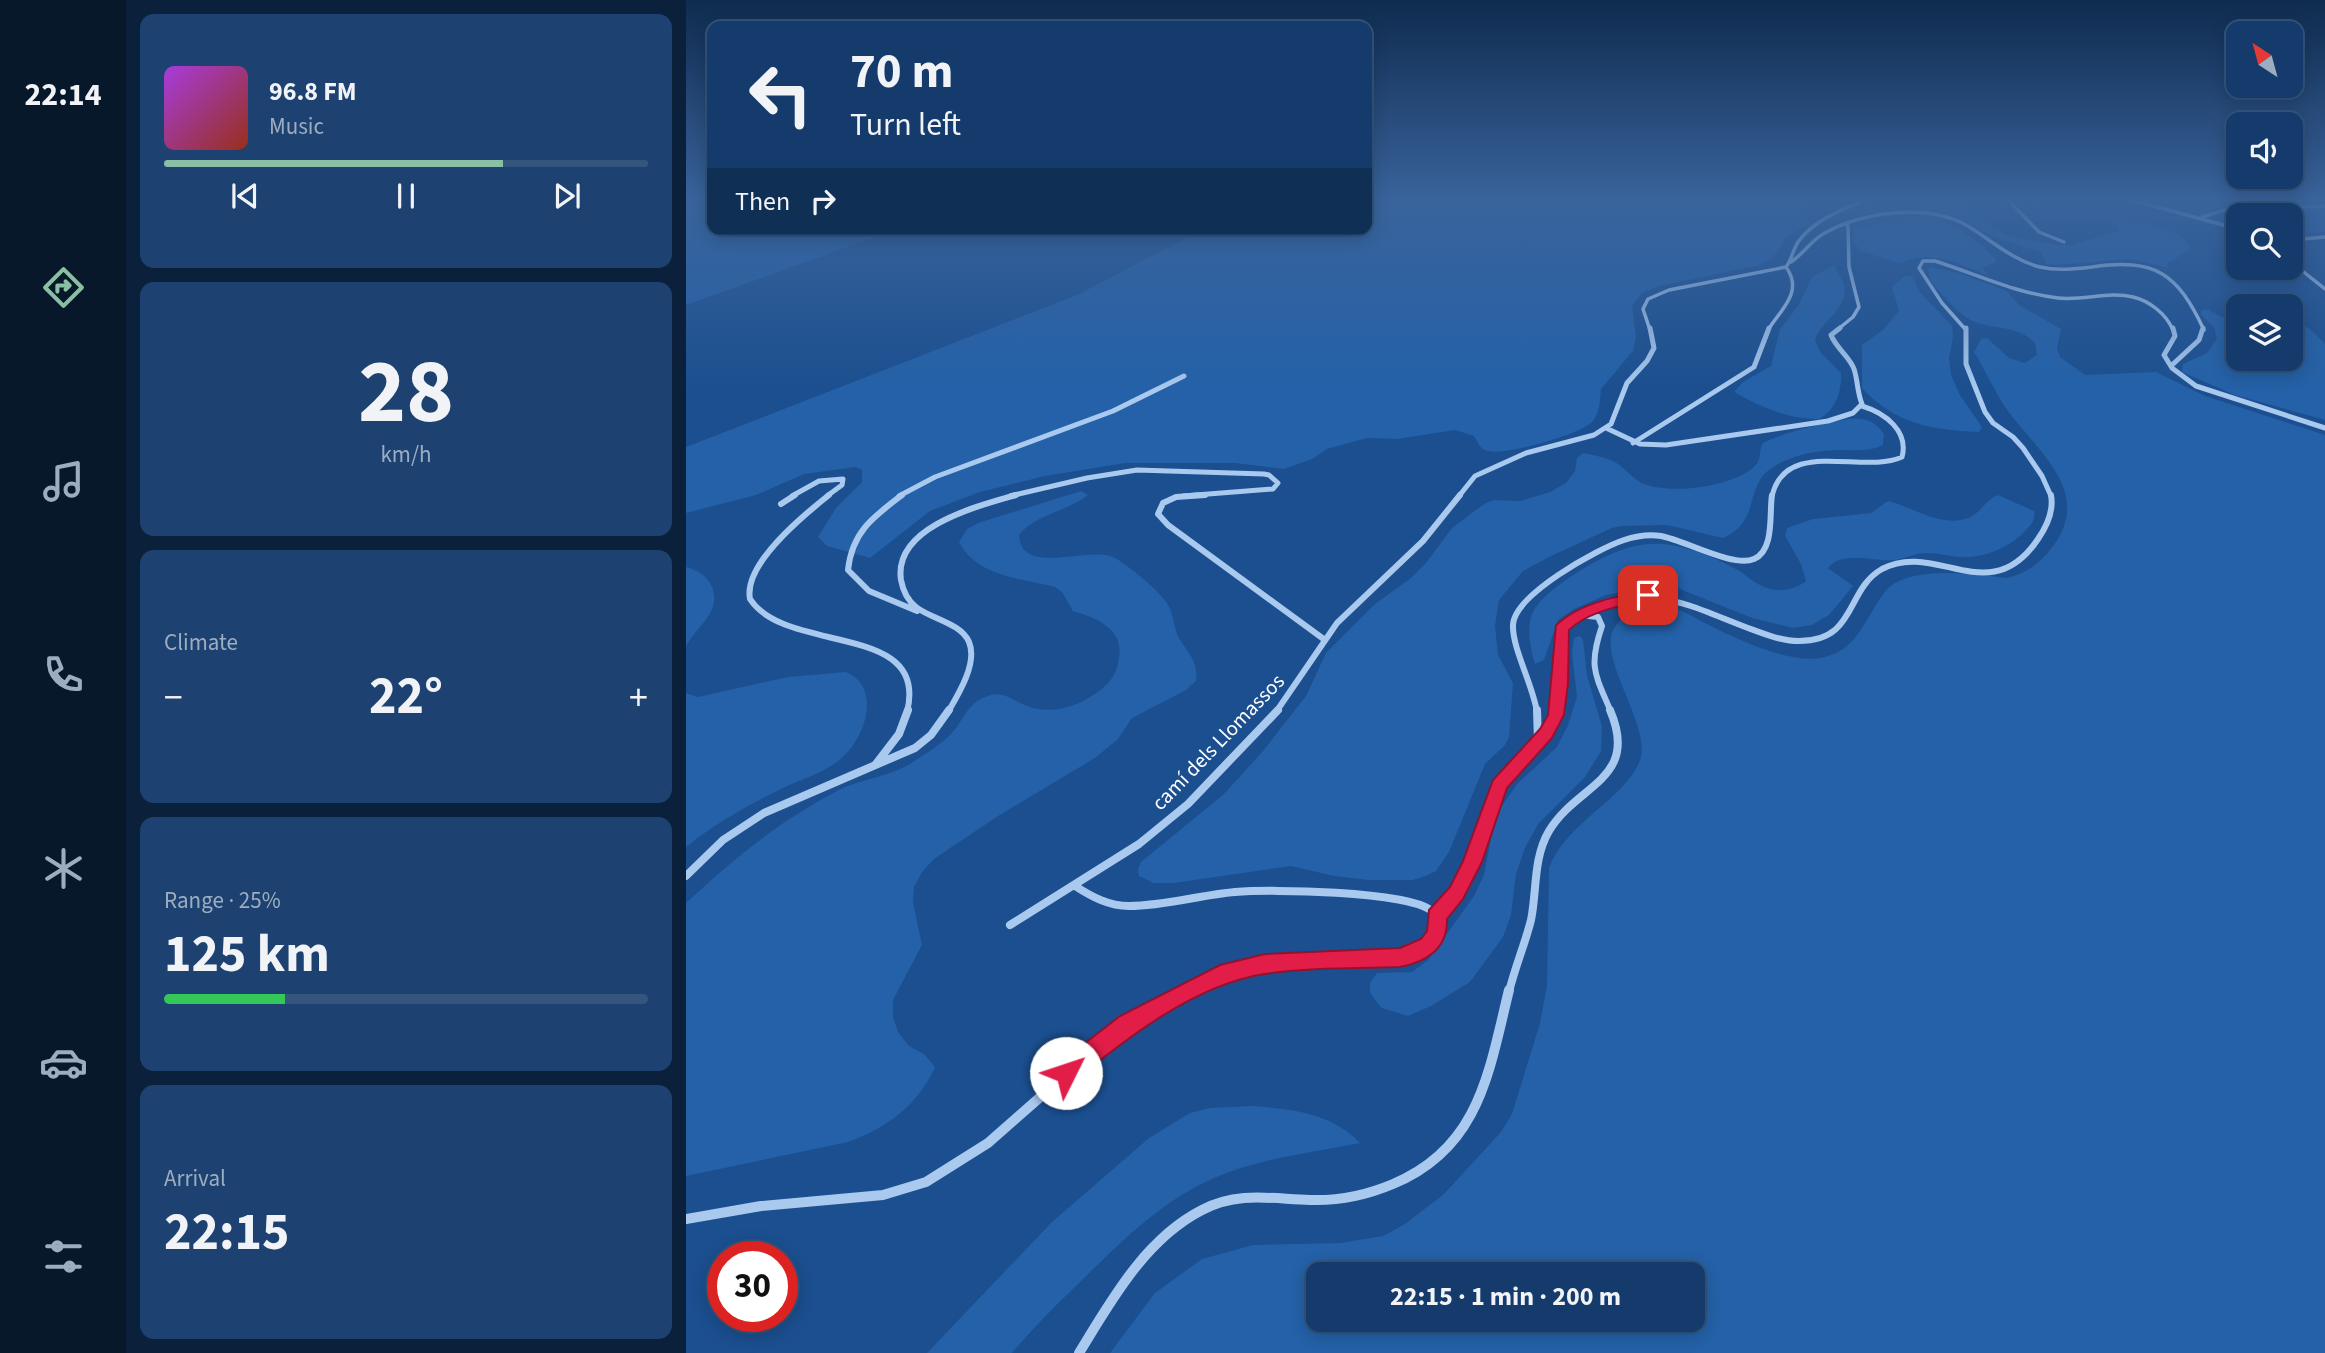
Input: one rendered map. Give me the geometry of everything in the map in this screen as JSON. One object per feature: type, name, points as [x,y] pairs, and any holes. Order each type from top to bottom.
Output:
[{"type":"street","points":[[1848,263],[1858,309],[1831,335],[1835,346],[1854,367],[1861,406]]},
{"type":"street","points":[[1437,917],[1449,904],[1465,878],[1499,785],[1538,742],[1556,715],[1560,684],[1561,628],[1573,617],[1627,598],[1668,596],[1765,634],[1786,640],[1806,640],[1831,632],[1847,620],[1865,583],[1884,568],[1912,563],[1987,570],[2006,569],[2020,562],[2045,527],[2051,511],[2051,493],[2018,442],[1988,417],[1965,359],[1966,327],[1938,297],[1922,272],[1920,263]]},
{"type":"street","points":[[1941,263],[2030,294],[2075,299],[2121,295],[2137,299],[2154,307],[2174,330],[2174,339],[2164,355],[2171,366],[2186,379],[2207,390],[2325,428]]},
{"type":"street","points":[[2030,263],[2039,267],[2071,270],[2127,263]]},
{"type":"street","points":[[2129,263],[2160,271],[2176,283],[2204,330],[2201,340],[2182,351],[2171,366]]},
{"type":"street","points":[[1633,443],[1754,367],[1760,358],[1768,330],[1794,292],[1788,265],[1669,290],[1648,299],[1643,309],[1654,348],[1649,358],[1627,383],[1614,419],[1606,428],[1633,443],[1659,445],[1828,421],[1853,413],[1861,406]]},
{"type":"street","points":[[2303,272],[2325,289]]},
{"type":"street","points":[[686,876],[706,852],[748,820],[816,788],[873,767],[916,747],[934,732],[951,706],[969,668],[973,650],[967,634],[956,626],[886,600],[859,583],[848,570],[850,548],[880,511],[920,484],[1113,411],[1184,376]]},
{"type":"street","points":[[1538,742],[1539,716],[1513,629],[1516,613],[1525,600],[1609,548],[1637,536],[1669,537],[1730,559],[1755,559],[1769,536],[1771,492],[1786,472],[1817,460],[1889,463],[1902,457],[1905,450],[1903,441],[1888,419],[1875,410],[1861,406]]},
{"type":"street","name":"camí dels Llomassos","points":[[1010,925],[1139,844],[1188,804],[1281,707],[1347,612],[1423,541],[1475,476],[1526,453],[1587,438],[1606,428]]},
{"type":"street","points":[[921,613],[908,600],[902,585],[902,559],[918,536],[954,515],[1036,491],[1124,472],[1164,469],[1230,475],[1264,474],[1277,480],[1277,486],[1267,490],[1176,497],[1163,503],[1158,514],[1168,525],[1290,617],[1325,640]]},
{"type":"street","points":[[781,504],[819,481],[834,477],[844,479],[842,485],[804,515],[768,555],[757,573],[749,595],[758,608],[779,621],[808,633],[880,651],[906,669],[911,690],[906,718],[899,734],[873,767]]},
{"type":"street","points":[[1079,1353],[1145,1259],[1186,1219],[1205,1208],[1243,1196],[1268,1195],[1309,1200],[1352,1197],[1373,1191],[1418,1171],[1435,1160],[1457,1139],[1483,1088],[1521,944],[1533,911],[1536,866],[1544,840],[1558,817],[1605,775],[1617,758],[1617,727],[1596,676],[1593,660],[1602,621],[1586,614]]},
{"type":"street","points":[[686,1219],[749,1207],[887,1194],[925,1183],[983,1148],[1111,1035],[1191,989],[1220,975],[1265,964],[1413,955],[1434,940],[1438,925],[1437,917],[1431,910],[1409,903],[1293,890],[1236,892],[1128,906],[1100,902],[1075,886]]},
{"type":"shaded area","points":[[686,263],[802,263],[686,305]]},
{"type":"shaded area","points":[[1138,263],[1764,263],[1659,286],[1642,293],[1632,306],[1636,337],[1633,351],[1601,389],[1593,421],[1575,432],[1543,443],[1497,452],[1488,451],[1481,447],[1474,436],[1455,430],[1397,439],[1367,438],[1327,449],[1312,459],[1284,469],[1235,463],[1125,463],[1045,476],[980,492],[930,511],[870,558],[827,546],[818,537],[836,508],[862,482],[862,470],[856,467],[804,474],[756,495],[686,513],[686,447],[1077,295]]},
{"type":"shaded area","points":[[1958,263],[1994,263],[1983,268],[1988,275]]},
{"type":"shaded area","points":[[2148,263],[2168,263],[2169,268]]},
{"type":"shaded area","points":[[1834,265],[1844,285],[1843,301],[1815,339],[1820,352],[1841,373],[1839,393],[1830,411],[1819,419],[1786,415],[1734,392],[1743,382],[1771,366],[1780,329],[1798,306],[1812,277]]},
{"type":"shaded area","points":[[1929,267],[1958,273],[2007,291],[2019,305],[2061,329],[2057,348],[2060,357],[2085,375],[2156,372],[2205,396],[2325,435],[2325,1353],[1110,1353],[1155,1293],[1202,1259],[1253,1245],[1340,1243],[1383,1236],[1405,1224],[1444,1194],[1501,1132],[1512,1114],[1540,1023],[1547,985],[1549,868],[1569,837],[1623,786],[1640,760],[1642,747],[1639,732],[1611,651],[1613,630],[1623,618],[1645,606],[1666,606],[1766,650],[1798,658],[1825,657],[1837,653],[1854,639],[1884,593],[1894,584],[1924,574],[1941,573],[2006,578],[2031,568],[2050,550],[2063,529],[2067,509],[2064,490],[2044,454],[2003,404],[1974,352],[1981,339],[1987,338],[2009,358],[2025,363],[2037,355],[2035,343],[2021,333],[1973,321],[1951,304],[1929,278]]},
{"type":"shaded area","points":[[1905,276],[1913,276],[1918,290],[1952,326],[1949,358],[1951,375],[1960,395],[1982,427],[1979,432],[1915,423],[1888,410],[1862,388],[1862,345],[1883,330],[1899,311],[1892,287]]},
{"type":"shaded area","points":[[2206,309],[2226,318],[2226,371],[2303,371],[2303,326],[2309,328],[2325,344],[2325,420],[2235,395],[2182,372],[2183,364],[2207,353],[2217,339],[2214,327],[2201,311]]},
{"type":"shaded area","points":[[1848,419],[1864,419],[1876,425],[1884,434],[1883,445],[1868,450],[1814,452],[1788,459],[1773,467],[1758,484],[1743,522],[1723,538],[1667,525],[1621,526],[1523,571],[1499,600],[1495,626],[1498,655],[1513,683],[1509,737],[1505,745],[1485,764],[1449,852],[1436,871],[1413,880],[1368,880],[1334,876],[1291,866],[1174,883],[1154,883],[1139,876],[1141,862],[1224,794],[1263,751],[1306,696],[1326,653],[1375,604],[1411,578],[1452,528],[1484,504],[1494,500],[1520,501],[1550,492],[1566,483],[1575,471],[1577,458],[1583,453],[1615,462],[1640,482],[1651,486],[1682,489],[1715,484],[1731,480],[1754,467],[1763,443],[1773,438]]},
{"type":"shaded area","points":[[1081,491],[1088,495],[1025,528],[1019,535],[1023,548],[1031,555],[1043,558],[1088,555],[1113,557],[1135,572],[1166,601],[1179,638],[1194,663],[1196,681],[1186,690],[1132,718],[1118,739],[1095,758],[998,816],[934,859],[922,872],[914,887],[913,902],[922,945],[893,1000],[893,1017],[898,1032],[909,1046],[924,1054],[935,1067],[920,1093],[900,1114],[876,1130],[848,1142],[686,1176],[686,903],[740,855],[797,814],[848,786],[904,767],[933,749],[952,733],[971,707],[981,699],[999,694],[1038,709],[1060,709],[1082,702],[1109,682],[1117,668],[1119,648],[1117,639],[1107,626],[1073,611],[1062,592],[1055,587],[1001,574],[977,563],[959,542],[967,529],[978,523]]},
{"type":"shaded area","points":[[1998,495],[2034,511],[2030,526],[2017,539],[1985,555],[1959,557],[1927,553],[1895,560],[1841,559],[1828,568],[1853,586],[1829,615],[1812,625],[1793,628],[1752,618],[1675,587],[1656,586],[1606,595],[1574,609],[1558,620],[1544,660],[1535,664],[1529,633],[1532,614],[1537,606],[1571,576],[1620,550],[1653,544],[1678,546],[1727,564],[1766,588],[1784,590],[1806,581],[1801,564],[1785,536],[1787,528],[1813,519],[1871,513],[1888,501],[1937,519],[1958,520],[1973,516]]},
{"type":"shaded area","points":[[686,567],[698,572],[710,583],[714,604],[686,647]]},
{"type":"shaded area","points":[[1580,636],[1583,640],[1587,675],[1602,727],[1601,751],[1585,777],[1538,824],[1525,848],[1516,874],[1511,915],[1503,937],[1470,982],[1431,1006],[1408,1016],[1382,1008],[1370,992],[1370,983],[1377,973],[1412,972],[1428,960],[1474,896],[1484,875],[1493,827],[1501,807],[1518,783],[1557,747],[1577,697],[1572,653],[1574,638]]},
{"type":"shaded area","points":[[846,672],[858,680],[867,702],[862,729],[847,753],[825,770],[783,788],[733,815],[686,847],[686,693],[698,697],[788,677]]},
{"type":"shaded area","points":[[1252,1106],[1310,1114],[1337,1125],[1360,1143],[1231,1171],[1175,1199],[1123,1241],[1012,1353],[927,1353],[1052,1222],[1149,1138],[1190,1113],[1210,1108]]},
{"type":"route","points":[[1066,1073],[1128,1024],[1220,975],[1265,964],[1400,958],[1422,951],[1434,940],[1437,917],[1457,893],[1465,878],[1499,785],[1546,733],[1556,715],[1560,684],[1561,628],[1573,617],[1607,604],[1648,595]]}]
